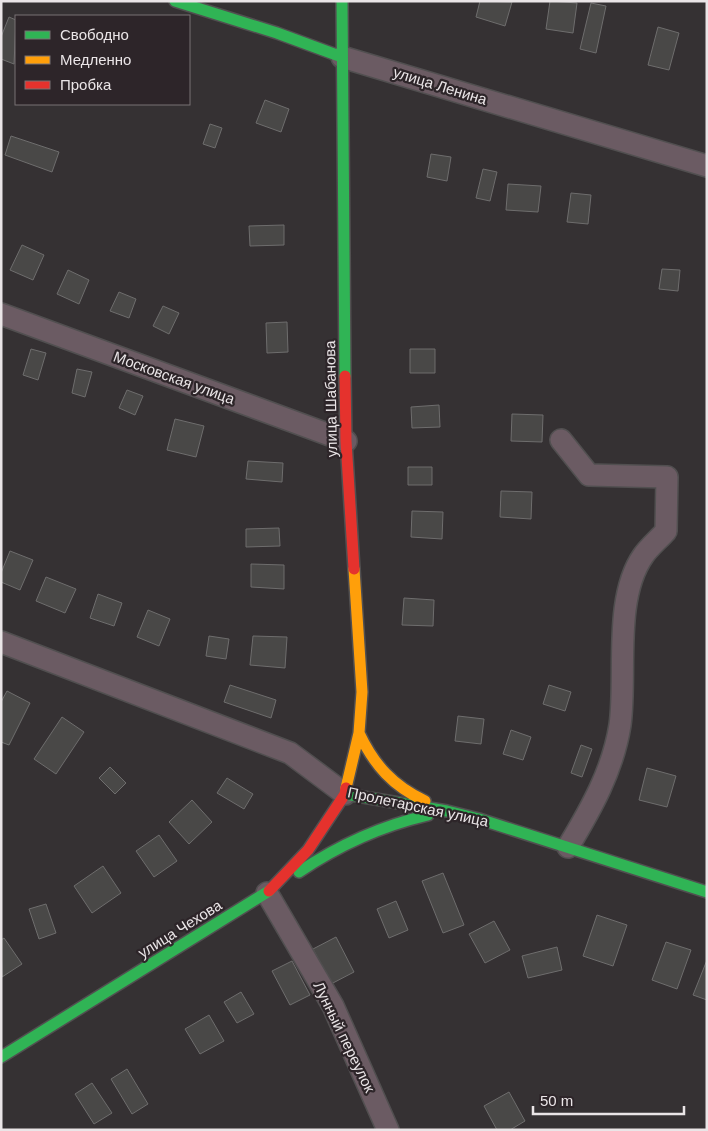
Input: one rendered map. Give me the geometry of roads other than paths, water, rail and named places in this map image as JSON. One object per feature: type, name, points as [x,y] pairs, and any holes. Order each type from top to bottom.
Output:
[{"type":"street","name":"улица Ленина","points":[[175,1],[277,33],[342,57],[707,166]]},
{"type":"street","name":"улица Шабанова","points":[[342,1],[346,441],[362,692],[359,733],[345,794]]},
{"type":"street","name":"Московская улица","points":[[1,314],[346,441]]},
{"type":"street","points":[[562,440],[589,475],[667,476],[666,531],[642,557],[630,584],[621,648],[620,724],[610,764],[593,807],[568,847]]},
{"type":"street","name":"Пролетарская улица","points":[[1,642],[290,754],[345,794],[479,818],[707,892]]},
{"type":"street","points":[[359,733],[369,756],[386,778],[408,794],[447,811]]},
{"type":"street","name":"улица Чехова","points":[[1,1057],[267,893],[308,850],[345,794]]},
{"type":"street","points":[[267,893],[318,859],[355,838],[396,821],[447,811]]},
{"type":"street","name":"Лунный переулок","points":[[267,893],[333,1006],[388,1130]]}]
